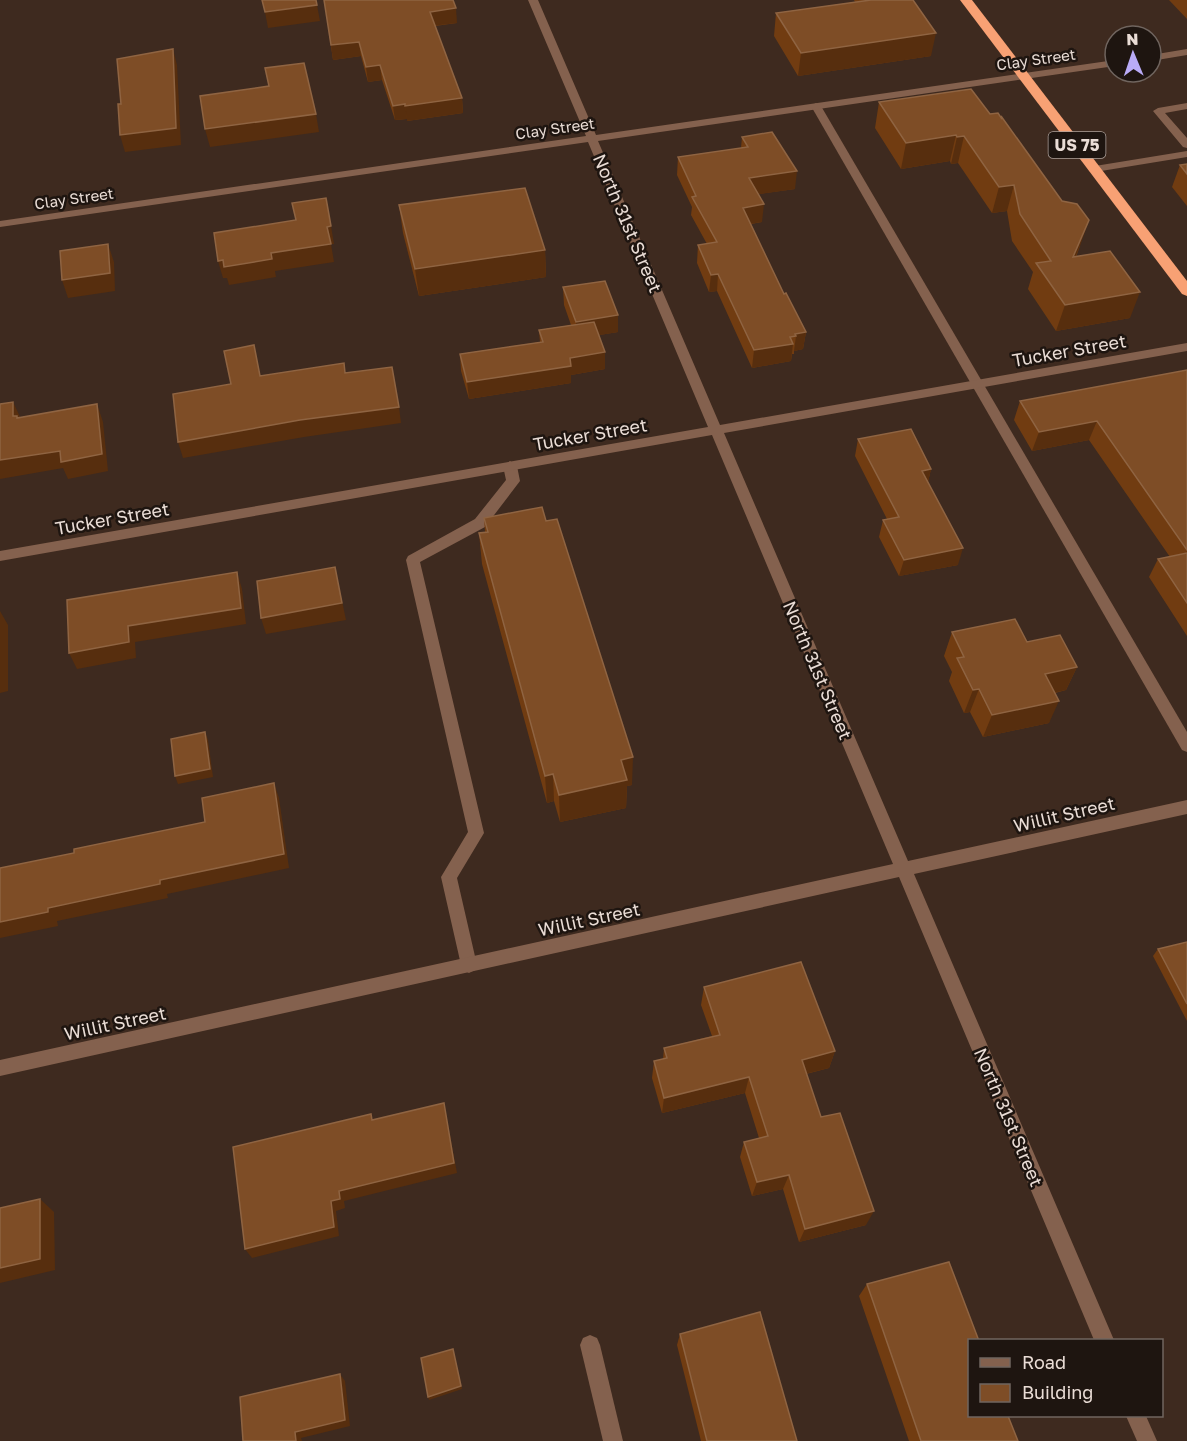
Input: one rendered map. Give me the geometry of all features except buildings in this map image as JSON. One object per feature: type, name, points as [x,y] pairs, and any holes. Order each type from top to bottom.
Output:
[{"type":"highway","name":"US 75","points":[[966,0],[1187,291]]},
{"type":"street","name":"North 31st Street","points":[[533,0],[1103,1339]]},
{"type":"street","points":[[1163,56],[1187,52]]},
{"type":"street","name":"Clay Street","points":[[0,224],[1103,65]]},
{"type":"street","points":[[816,106],[980,384],[1187,746]]},
{"type":"street","points":[[1187,106],[1158,111],[1187,145]]},
{"type":"street","points":[[1095,169],[1187,154]]},
{"type":"street","name":"Tucker Street","points":[[0,556],[1187,347]]},
{"type":"street","points":[[469,965],[449,877],[476,833],[413,560],[480,523],[513,481],[510,466]]},
{"type":"street","name":"Willit Street","points":[[0,1068],[1187,807]]},
{"type":"street","points":[[590,1345],[613,1441]]},
{"type":"street","points":[[1136,1417],[1147,1441]]}]
